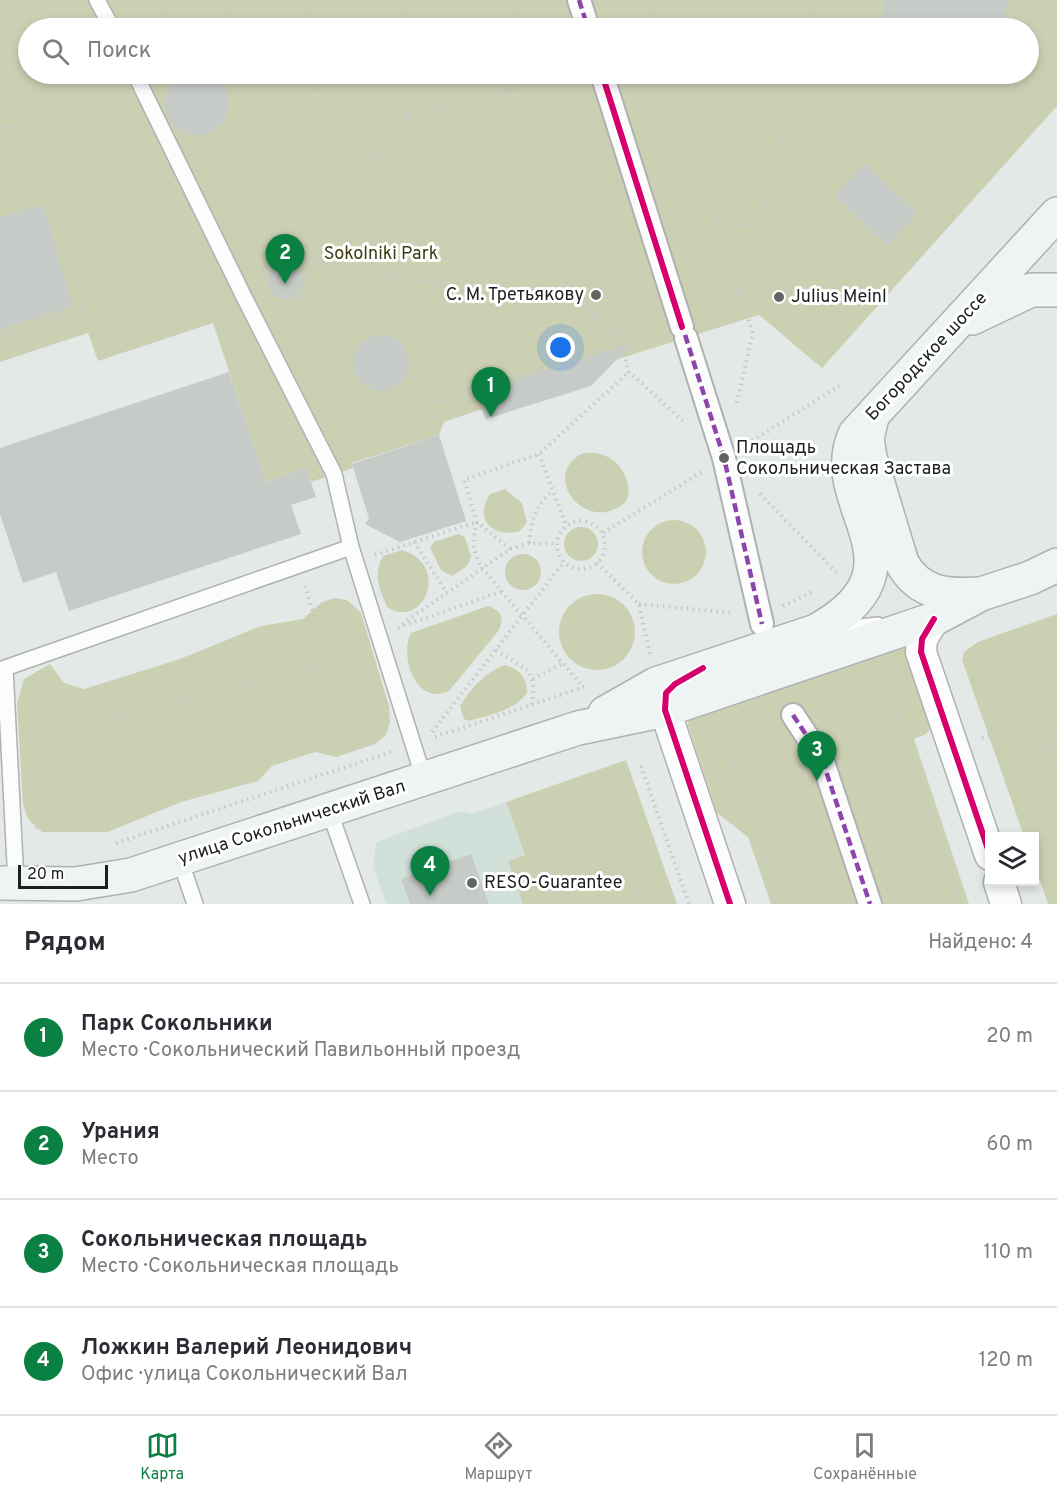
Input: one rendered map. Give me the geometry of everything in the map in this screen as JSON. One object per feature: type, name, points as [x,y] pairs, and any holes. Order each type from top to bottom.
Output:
[{"type":"main road","name":"Богородское шоссе","points":[[766,628],[816,631],[835,621],[851,606],[865,585],[872,559],[870,542],[849,474],[848,459],[855,434],[1057,214]]},
{"type":"main road","points":[[954,327],[1031,290],[1057,290]]},
{"type":"main road","points":[[872,415],[867,440],[870,457],[902,563],[908,573],[923,588],[938,593],[981,594]]},
{"type":"main road","name":"улица Сокольнический Вал","points":[[8,883],[104,881],[180,860],[578,728],[665,710],[917,650],[934,619],[981,594],[1030,578],[1057,565]]},
{"type":"main road","name":"улица Сокольнический Вал","points":[[578,728],[656,684],[703,668],[766,628]]},
{"type":"street","points":[[579,0],[585,18]]},
{"type":"street","points":[[605,84],[724,458],[766,628]]},
{"type":"street","points":[[917,650],[985,841]]},
{"type":"street","points":[[703,668],[675,684],[666,693],[665,710],[730,904]]},
{"type":"street","points":[[793,715],[822,759],[870,904]]},
{"type":"street","points":[[1000,886],[1006,904]]},
{"type":"lane","points":[[97,0],[107,18]]},
{"type":"lane","points":[[140,84],[334,474],[354,554],[424,779]]},
{"type":"lane","points":[[8,883],[14,851],[5,668],[299,566],[354,554]]},
{"type":"lane","points":[[816,631],[881,625],[917,650]]},
{"type":"lane","points":[[330,810],[362,904]]},
{"type":"lane","points":[[180,860],[195,904]]},
{"type":"path","points":[[0,8],[2,0]]},
{"type":"path","points":[[156,18],[181,0]]},
{"type":"path","points":[[215,0],[236,18]]},
{"type":"path","points":[[297,0],[314,18]]},
{"type":"path","points":[[401,18],[419,0]]},
{"type":"path","points":[[511,0],[517,18]]},
{"type":"path","points":[[647,0],[653,18]]},
{"type":"path","points":[[811,18],[815,0]]},
{"type":"path","points":[[1039,80],[1057,59]]},
{"type":"path","points":[[312,84],[374,156],[443,286]]},
{"type":"path","points":[[317,88],[323,84]]},
{"type":"path","points":[[377,84],[617,335]]},
{"type":"path","points":[[297,259],[374,156],[408,116],[533,84]]},
{"type":"path","points":[[537,84],[629,372],[690,427]]},
{"type":"path","points":[[673,84],[753,333],[735,412]]},
{"type":"path","points":[[741,296],[795,84]]},
{"type":"path","points":[[805,84],[897,176],[915,186],[938,186],[956,177],[1036,84]]},
{"type":"path","points":[[0,128],[109,97]]},
{"type":"path","points":[[721,233],[760,220]]},
{"type":"path","points":[[51,232],[210,227]]},
{"type":"path","points":[[0,334],[82,310],[86,231]]},
{"type":"path","points":[[297,259],[307,274],[308,283],[300,299],[283,305],[266,297],[261,290],[259,280],[271,261],[288,258],[297,259],[443,286],[602,319]]},
{"type":"path","points":[[244,297],[261,290]]},
{"type":"path","points":[[719,303],[741,296]]},
{"type":"path","points":[[322,450],[418,414],[428,405],[609,347],[617,335],[639,328]]},
{"type":"path","points":[[510,549],[477,522],[464,480],[539,454],[629,372]]},
{"type":"path","points":[[539,454],[566,525]]},
{"type":"path","points":[[529,543],[534,513],[542,500],[552,491]]},
{"type":"path","points":[[758,492],[842,578]]},
{"type":"path","points":[[575,520],[586,520],[596,525],[603,533],[606,544],[604,554],[597,563],[580,569],[564,562],[557,544],[559,534],[566,525],[575,520]]},
{"type":"path","points":[[354,554],[414,542],[477,522]]},
{"type":"path","points":[[477,522],[472,539],[476,557],[483,568],[584,687]]},
{"type":"path","points":[[414,542],[447,593]]},
{"type":"path","points":[[9,741],[372,653],[378,649],[381,640],[396,628],[510,549],[529,543],[557,544]]},
{"type":"path","points":[[564,562],[425,741],[595,683]]},
{"type":"path","points":[[597,563],[639,604],[652,664]]},
{"type":"path","points":[[299,566],[316,623]]},
{"type":"path","points":[[639,604],[766,628],[821,587]]},
{"type":"path","points":[[396,628],[502,591]]},
{"type":"path","points":[[496,650],[522,665],[533,679],[532,704]]},
{"type":"path","points":[[533,679],[563,663]]},
{"type":"path","points":[[887,684],[961,904]]},
{"type":"path","points":[[1056,704],[1044,698],[1032,699],[1022,706],[1020,724],[1031,737],[1052,751],[1057,764]]},
{"type":"path","points":[[14,851],[151,707]]},
{"type":"path","points":[[975,740],[1020,724]]},
{"type":"path","points":[[1052,751],[1057,732]]},
{"type":"path","points":[[724,738],[780,904]]},
{"type":"path","points":[[113,844],[413,745]]},
{"type":"path","points":[[640,766],[689,904]]},
{"type":"path","points":[[562,904],[556,886],[627,863],[641,904]]},
{"type":"shaded area","points":[[506,802],[525,855],[508,861],[523,904],[386,904],[373,866],[376,842],[461,811],[472,814]]},
{"type":"green space","name":"Sokolniki Park","points":[[0,0],[1057,0],[1057,106],[822,368],[759,315],[615,360],[486,419],[482,409],[444,422],[439,435],[352,463],[353,468],[311,482],[306,468],[266,482],[213,323],[98,361],[88,333],[0,362]]},
{"type":"green space","points":[[583,453],[604,455],[620,467],[628,487],[626,500],[622,505],[607,512],[593,512],[581,506],[572,497],[566,486],[565,474],[571,462]]},
{"type":"green space","points":[[505,489],[522,503],[527,522],[520,531],[502,532],[488,525],[485,519],[485,503],[490,494]]},
{"type":"green space","points":[[674,520],[686,522],[697,529],[704,540],[706,552],[704,564],[697,575],[686,582],[674,584],[662,582],[651,575],[644,564],[642,552],[644,540],[651,529],[662,522]]},
{"type":"green space","points":[[581,527],[593,532],[598,544],[593,556],[581,561],[569,556],[564,544],[569,532]]},
{"type":"green space","points":[[458,534],[465,537],[471,557],[467,566],[452,576],[441,570],[430,548],[434,542]]},
{"type":"green space","points":[[402,550],[417,558],[426,569],[429,581],[427,593],[421,603],[412,610],[400,612],[387,607],[380,588],[378,569],[383,556]]},
{"type":"green space","points":[[523,554],[536,559],[541,572],[536,585],[523,590],[510,585],[505,572],[510,559]]},
{"type":"green space","points":[[597,594],[612,597],[624,605],[632,617],[635,632],[632,647],[624,659],[612,667],[597,670],[582,667],[570,659],[562,647],[559,632],[562,617],[570,605],[582,597]]},
{"type":"green space","points":[[335,598],[347,600],[361,613],[389,706],[390,723],[386,735],[375,744],[336,757],[315,752],[272,766],[258,781],[181,802],[108,832],[42,832],[28,819],[23,804],[17,703],[24,679],[50,664],[64,683],[84,689],[180,659],[261,626],[303,619],[322,602]]},
{"type":"green space","points":[[488,606],[501,615],[499,630],[449,691],[437,694],[427,692],[413,676],[409,665],[407,653],[411,633]]},
{"type":"green space","points":[[1057,614],[1057,904],[1048,904],[1039,878],[1039,832],[1023,832],[962,660],[964,652],[978,642]]},
{"type":"green space","points":[[902,645],[906,648],[931,723],[928,732],[914,739],[969,904],[771,904],[748,837],[717,813],[688,725],[689,717]]},
{"type":"green space","points":[[505,665],[522,675],[527,693],[522,699],[501,712],[469,721],[464,719],[460,706],[469,693],[485,676]]},
{"type":"green space","points":[[626,760],[677,904],[523,904],[508,861],[525,855],[506,802]]},
{"type":"building","points":[[884,0],[1009,0],[1004,18],[883,18]]},
{"type":"building","points":[[172,84],[222,84],[228,97],[228,109],[223,121],[215,129],[197,135],[179,129],[171,121],[165,103]]},
{"type":"building","points":[[865,164],[917,214],[887,246],[835,196]]},
{"type":"building","points":[[43,205],[73,307],[0,329],[0,217]]},
{"type":"building","points":[[285,263],[298,268],[303,281],[298,294],[285,299],[272,294],[267,281],[272,268]]},
{"type":"building","points":[[381,335],[392,337],[401,343],[407,352],[409,363],[407,374],[401,383],[392,389],[381,391],[370,389],[361,383],[355,374],[353,363],[355,352],[361,343],[370,337]]},
{"type":"building","points":[[633,343],[591,386],[486,419],[477,392]]},
{"type":"building","points":[[229,372],[266,482],[306,468],[316,497],[291,505],[301,534],[69,611],[56,572],[23,583],[0,514],[0,448]]},
{"type":"building","points":[[439,435],[466,521],[400,542],[365,524],[369,518],[352,464]]},
{"type":"building","points":[[471,854],[489,904],[410,904],[401,879]]},
{"type":"marked path","points":[[579,0],[585,18]]},
{"type":"marked path","points":[[681,322],[724,458],[762,624]]},
{"type":"marked path","points":[[793,715],[822,759],[870,904]]},
{"type":"cycle path","points":[[605,84],[682,327]]},
{"type":"cycle path","points":[[934,619],[922,639],[921,652],[985,840]]},
{"type":"cycle path","points":[[703,668],[675,684],[666,693],[665,710],[730,904]]},
{"type":"place","name":"Урания","points":[[285,284]]},
{"type":"place","name":"С. М. Третьякову","points":[[596,295]]},
{"type":"place","name":"Julius Meinl","points":[[779,297]]},
{"type":"place","name":"Парк Сокольники","points":[[491,417]]},
{"type":"place","name":"Площадь Сокольническая Застава","points":[[724,458]]},
{"type":"place","name":"Сокольническая площадь","points":[[817,781]]},
{"type":"place","name":"RESO-Guarantee","points":[[472,883]]},
{"type":"place","name":"Ложкин Валерий Леонидович","points":[[430,896]]}]
